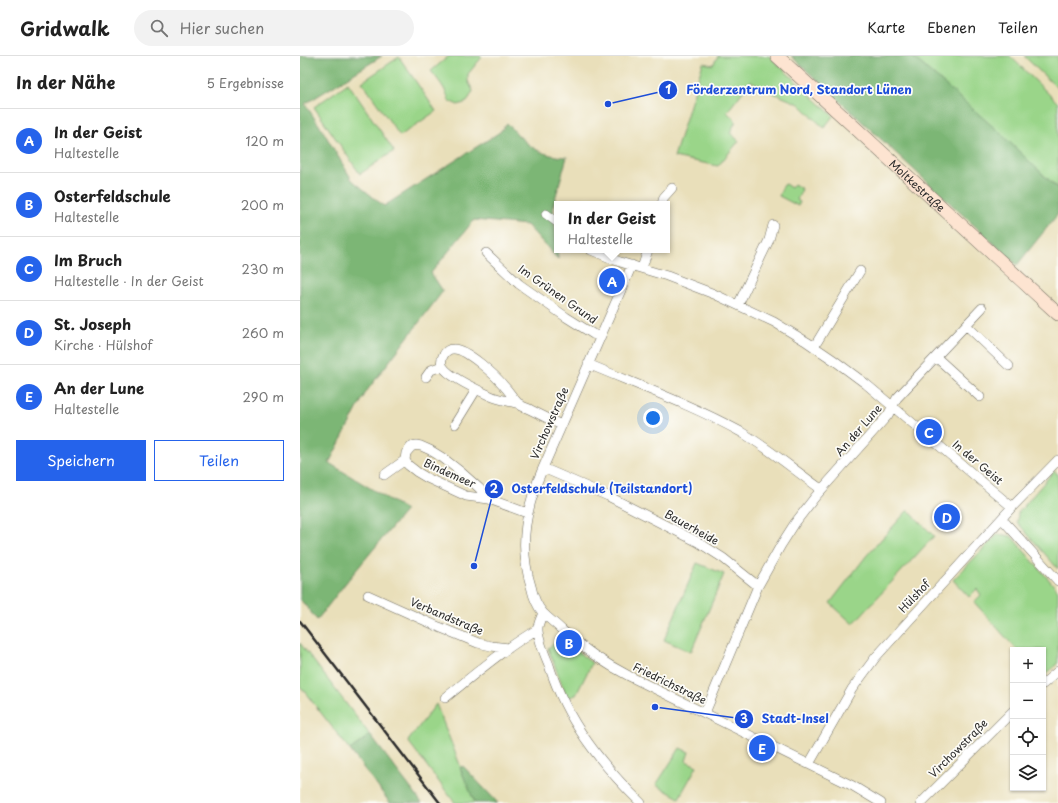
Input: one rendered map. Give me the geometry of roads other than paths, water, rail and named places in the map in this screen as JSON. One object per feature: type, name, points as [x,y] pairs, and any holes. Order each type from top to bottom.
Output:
[{"type":"street","name":"Moltkestraße","points":[[777,56],[1058,314]]},
{"type":"street","points":[[663,201],[664,197],[672,188]]},
{"type":"street","points":[[546,214],[554,220]]},
{"type":"street","points":[[738,305],[769,240],[773,225]]},
{"type":"street","name":"Im Grünen Grund","points":[[486,253],[519,284],[566,317],[600,337]]},
{"type":"street","name":"In der Geist","points":[[598,253],[620,262],[688,284],[774,322],[814,347],[866,384],[1012,507]]},
{"type":"street","points":[[642,268],[647,253]]},
{"type":"street","name":"Virchowstraße","points":[[543,613],[533,594],[524,556],[527,513],[535,485],[542,468],[632,265]]},
{"type":"street","points":[[814,347],[860,271]]},
{"type":"street","name":"An der Lune","points":[[705,713],[758,586],[795,522],[821,489],[888,415],[897,398],[982,308]]},
{"type":"street","points":[[966,325],[1009,366]]},
{"type":"street","points":[[520,404],[491,372],[480,363],[457,349],[449,350],[442,358],[442,366],[446,371],[476,390],[494,397],[520,404],[561,425]]},
{"type":"street","points":[[936,357],[980,398]]},
{"type":"street","points":[[588,364],[671,398],[726,424],[764,446],[821,489]]},
{"type":"street","points":[[426,377],[431,370],[442,366]]},
{"type":"street","points":[[455,424],[476,390]]},
{"type":"street","name":"Bindemeer","points":[[489,499],[461,472],[430,450],[416,445],[411,447],[406,453],[405,460],[408,465],[427,478],[466,496],[489,499],[527,513]]},
{"type":"street","name":"Bindemeer","points":[[384,475],[405,460]]},
{"type":"street","name":"Hülshof","points":[[809,764],[852,689],[875,658],[1012,507],[1058,460]]},
{"type":"street","name":"Bauerheide","points":[[542,468],[608,496],[698,542],[719,555],[758,586]]},
{"type":"street","points":[[1002,519],[1058,581]]},
{"type":"street","name":"Verbandstraße","points":[[368,595],[478,643],[509,648]]},
{"type":"street","points":[[543,613],[539,621],[538,629],[545,654],[560,694],[576,724],[594,752],[641,803]]},
{"type":"street","name":"Friedrichstraße","points":[[543,613],[589,652],[610,666],[854,786],[881,803]]},
{"type":"street","points":[[445,698],[526,635],[538,629]]},
{"type":"street","points":[[1044,683],[1058,671]]},
{"type":"street","name":"Virchowstraße","points":[[921,803],[1010,714]]},
{"type":"railway","points":[[300,621],[440,803]]},
{"type":"place","name":"Förderzentrum Nord, Standort Lünen","points":[[608,104]]},
{"type":"place","name":"In der Geist","points":[[612,281]]},
{"type":"place","name":"Im Bruch","points":[[929,432]]},
{"type":"place","name":"St. Joseph","points":[[947,517]]},
{"type":"place","name":"Osterfeldschule (Teilstandort)","points":[[474,566]]},
{"type":"place","name":"Osterfeldschule","points":[[569,643]]},
{"type":"place","name":"Stadt-Insel","points":[[655,707]]},
{"type":"place","name":"An der Lune","points":[[762,748]]}]
